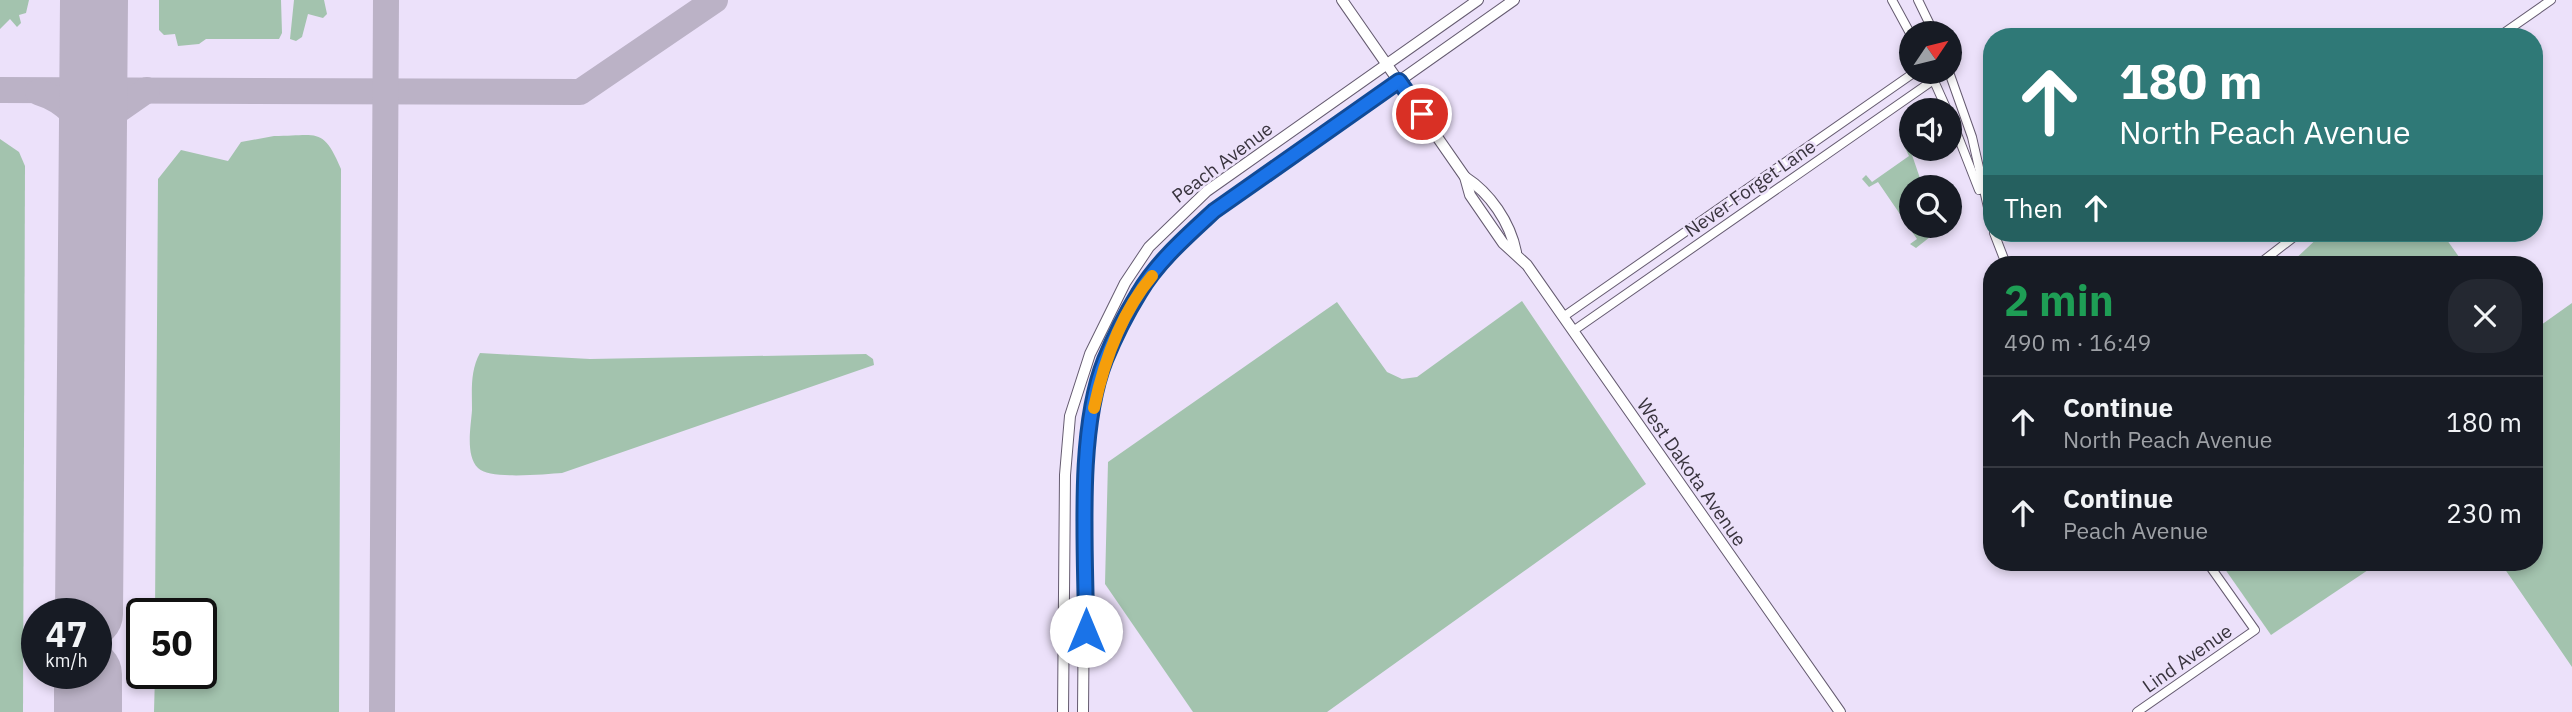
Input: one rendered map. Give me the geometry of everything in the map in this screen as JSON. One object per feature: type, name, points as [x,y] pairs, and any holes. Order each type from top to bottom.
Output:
[{"type":"main road","name":"West Dakota Avenue","points":[[1342,0],[1465,177],[1481,187],[1512,231],[1516,252],[1840,712]]},
{"type":"main road","name":"Peach Avenue","points":[[1063,712],[1064,519],[1070,416],[1090,354],[1125,283],[1149,247],[1178,216],[1217,184],[1478,0]]},
{"type":"main road","points":[[1083,712],[1086,519],[1091,422],[1104,362],[1140,291],[1187,236],[1214,211],[1514,0]]},
{"type":"main road","points":[[1064,519],[1086,519]]},
{"type":"street","points":[[1892,0],[1903,21]]},
{"type":"street","points":[[1918,0],[1928,21]]},
{"type":"street","points":[[2511,28],[2551,0]]},
{"type":"street","name":"Never Forget Lane","points":[[1563,317],[1899,83]]},
{"type":"street","name":"Never Forget Lane","points":[[1573,331],[1921,84]]},
{"type":"street","points":[[1952,84],[1972,137],[1983,190]]},
{"type":"street","points":[[1962,146],[1983,198]]},
{"type":"street","points":[[2269,256],[2287,242]]},
{"type":"street","name":"Lind Avenue","points":[[2137,712],[2255,630],[2213,571]]},
{"type":"green space","points":[[0,0],[29,0],[26,13],[19,15],[21,23],[17,27],[10,19],[0,29]]},
{"type":"green space","points":[[159,0],[281,0],[282,33],[279,39],[206,39],[199,44],[178,46],[175,34],[164,35],[159,30]]},
{"type":"green space","points":[[294,0],[324,0],[327,14],[323,18],[308,14],[302,37],[296,41],[290,39]]},
{"type":"green space","points":[[274,136],[317,136],[329,146],[341,169],[339,712],[154,712],[155,689],[217,689],[217,598],[155,598],[158,179],[181,150],[228,161],[241,142]]},
{"type":"green space","points":[[0,139],[19,152],[25,166],[23,598],[21,598],[23,712],[0,712]]},
{"type":"green space","points":[[1902,161],[1914,161],[1919,175],[1899,175],[1899,213],[1878,182],[1869,187],[1862,179],[1866,175],[1872,182]]},
{"type":"green space","points":[[1929,238],[1916,248],[1910,244],[1917,239]]},
{"type":"green space","points":[[2313,242],[2448,242],[2458,256],[2299,256]]},
{"type":"green space","points":[[1522,301],[1646,484],[1327,712],[1193,712],[1105,584],[1108,462],[1337,302],[1387,372],[1402,379],[1417,377]]},
{"type":"green space","points":[[2572,303],[2572,667],[2506,571],[2543,571],[2543,324]]},
{"type":"green space","points":[[480,353],[590,359],[866,354],[873,359],[874,365],[562,473],[505,475],[484,472],[478,468],[471,456],[472,381]]},
{"type":"green space","points":[[2226,571],[2367,571],[2271,635]]},
{"type":"taxiway","points":[[382,712],[386,0]]},
{"type":"taxiway","points":[[0,90],[580,92],[715,0]]},
{"type":"taxiway","points":[[93,149],[114,113],[147,90]]},
{"type":"taxiway","points":[[38,92],[66,106],[73,113],[93,149]]},
{"type":"runway","points":[[89,598],[94,0]]},
{"type":"runway","points":[[88,689],[88,712]]},
{"type":"slow traffic","points":[[1094,408],[1104,362],[1140,291],[1152,276]]},
{"type":"route","points":[[1086,631],[1085,476],[1091,422],[1104,362],[1140,291],[1187,236],[1214,211],[1399,81],[1422,114]]}]
